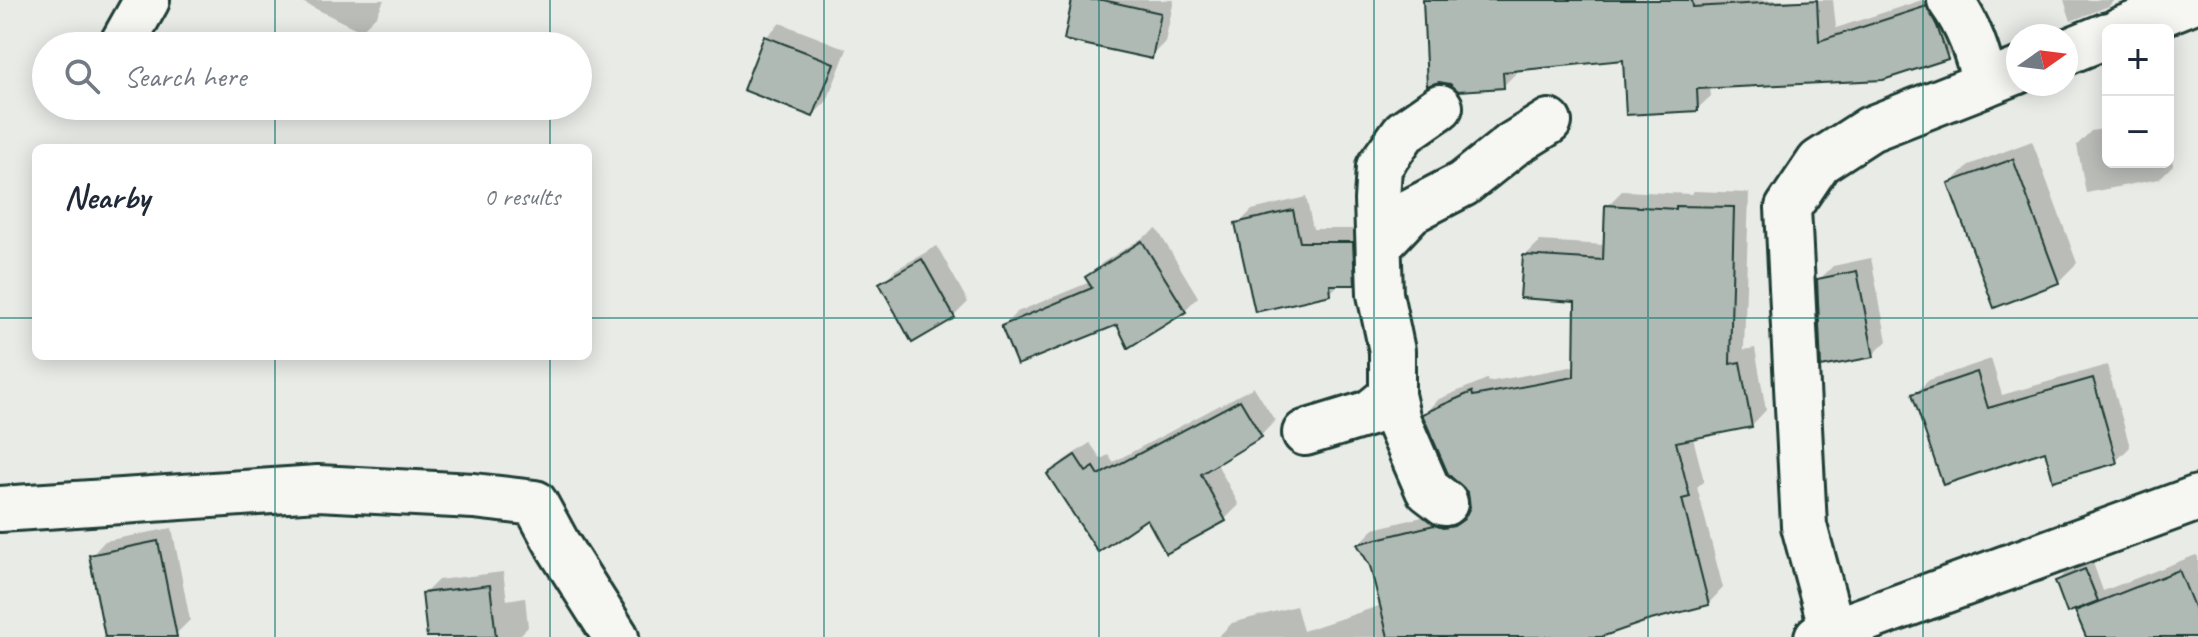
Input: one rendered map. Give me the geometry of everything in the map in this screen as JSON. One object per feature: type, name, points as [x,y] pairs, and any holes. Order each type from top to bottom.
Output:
[{"type":"street","points":[[129,32],[147,0]]},
{"type":"street","points":[[2135,24],[2195,0]]},
{"type":"street","points":[[1959,6],[1979,57],[2001,78],[1870,129],[1819,162],[1788,208],[1804,526],[1827,636],[2198,498]]},
{"type":"street","points":[[2078,47],[2102,37]]},
{"type":"street","points":[[1440,107],[1404,132],[1379,167],[1377,200],[1380,294],[1392,351],[1392,395],[1398,421],[1428,490],[1445,503]]},
{"type":"street","points":[[1379,245],[1411,211],[1463,184],[1512,145],[1549,122]]},
{"type":"street","points":[[1305,433],[1370,413],[1392,395]]},
{"type":"street","points":[[0,509],[318,488],[474,496],[535,503],[616,637]]},
{"type":"building","points":[[1072,0],[1103,0],[1161,13],[1152,59],[1064,40]]},
{"type":"building","points":[[1423,0],[1692,0],[1693,7],[1817,0],[1819,41],[1927,6],[1948,59],[1883,80],[1697,89],[1698,111],[1626,115],[1623,60],[1503,72],[1504,88],[1458,91],[1450,84],[1439,82],[1427,86]]},
{"type":"building","points":[[764,36],[834,63],[813,117],[743,90]]},
{"type":"building","points":[[2013,159],[2059,283],[1994,308],[1948,183]]},
{"type":"building","points":[[1605,205],[1676,209],[1676,206],[1734,207],[1730,364],[1740,362],[1752,427],[1676,442],[1690,497],[1682,499],[1709,605],[1601,637],[1388,637],[1370,566],[1357,544],[1434,525],[1443,528],[1454,526],[1464,519],[1470,507],[1468,493],[1448,474],[1422,414],[1472,392],[1473,396],[1574,377],[1575,302],[1520,298],[1523,255],[1603,260]]},
{"type":"building","points":[[1293,210],[1300,242],[1353,242],[1355,285],[1330,285],[1331,295],[1255,312],[1235,223]]},
{"type":"building","points":[[1142,241],[1186,312],[1128,348],[1117,325],[1017,365],[1001,326],[1092,288],[1085,277]]},
{"type":"building","points":[[922,259],[955,318],[912,343],[879,283]]},
{"type":"building","points":[[1857,271],[1874,357],[1821,367],[1817,279]]},
{"type":"building","points":[[1977,372],[1988,408],[2093,378],[2117,463],[2053,481],[2045,451],[1943,485],[1912,394]]},
{"type":"building","points":[[1240,400],[1262,437],[1201,474],[1226,521],[1166,554],[1147,519],[1098,552],[1047,474],[1075,455],[1086,472],[1094,467],[1099,475]]},
{"type":"building","points":[[158,541],[177,637],[105,637],[89,555]]},
{"type":"building","points":[[2085,569],[2098,601],[2067,613],[2055,581]]},
{"type":"building","points":[[2179,570],[2198,617],[2198,637],[2086,637],[2075,611]]},
{"type":"building","points":[[490,585],[496,637],[427,637],[422,593]]}]
